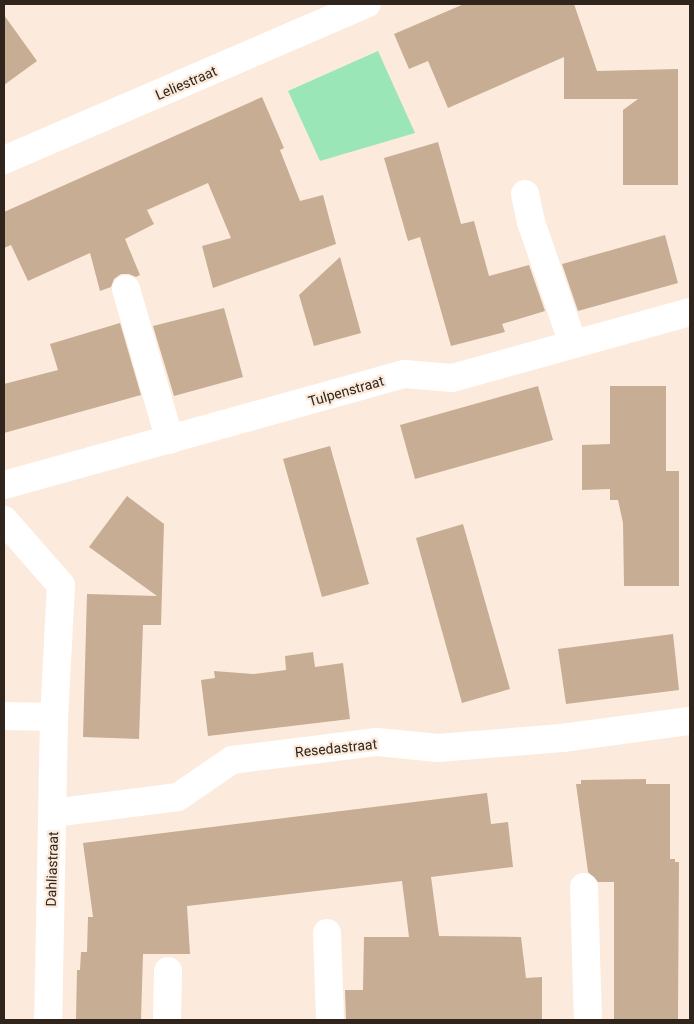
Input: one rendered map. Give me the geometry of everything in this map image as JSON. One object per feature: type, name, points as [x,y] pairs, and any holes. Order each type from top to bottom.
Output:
[{"type":"street","name":"Leliestraat","points":[[4,160],[367,4]]},
{"type":"street","points":[[525,194],[531,222],[573,344]]},
{"type":"street","points":[[126,289],[170,440]]},
{"type":"street","name":"Tulpenstraat","points":[[4,485],[405,374],[452,378],[690,312]]},
{"type":"street","name":"Dahliastraat","points":[[4,520],[61,585],[54,717],[48,1020]]},
{"type":"street","points":[[4,716],[54,717]]},
{"type":"street","name":"Resedastraat","points":[[53,813],[178,797],[232,760],[377,742],[438,748],[543,740],[690,721]]},
{"type":"street","points":[[584,887],[588,1020]]},
{"type":"street","points":[[327,933],[330,1020]]},
{"type":"street","points":[[167,1020],[168,971]]},
{"type":"green space","points":[[378,51],[415,133],[320,161],[288,91]]},
{"type":"building","points":[[464,4],[574,4],[597,71],[678,69],[678,185],[623,185],[623,110],[638,99],[564,99],[564,57],[448,108],[428,61],[409,69],[394,34]]},
{"type":"building","points":[[4,15],[37,61],[4,85]]},
{"type":"building","points":[[262,97],[284,148],[280,150],[300,201],[323,195],[336,244],[213,288],[202,246],[231,238],[208,183],[147,210],[154,224],[125,239],[140,275],[136,277],[129,274],[121,274],[114,279],[111,287],[100,291],[90,253],[28,281],[11,245],[4,248],[4,212]]},
{"type":"building","points":[[438,142],[461,224],[474,221],[489,276],[529,265],[545,311],[502,324],[505,332],[451,346],[420,237],[408,241],[384,158]]},
{"type":"building","points":[[665,235],[678,283],[578,311],[562,264]]},
{"type":"building","points":[[340,257],[361,333],[314,346],[299,295]]},
{"type":"building","points":[[224,308],[243,377],[174,396],[153,326]]},
{"type":"building","points":[[120,323],[141,395],[4,433],[4,384],[58,370],[50,344]]},
{"type":"building","points":[[538,386],[553,440],[415,479],[400,425]]},
{"type":"building","points":[[610,386],[666,386],[666,471],[679,471],[679,586],[624,586],[623,523],[618,500],[610,500],[610,489],[582,490],[582,445],[610,444]]},
{"type":"building","points":[[330,446],[369,584],[322,597],[283,459]]},
{"type":"building","points":[[127,496],[164,524],[161,625],[143,625],[139,739],[83,737],[87,594],[157,596],[89,547]]},
{"type":"building","points":[[463,524],[510,689],[462,703],[416,538]]},
{"type":"building","points":[[673,634],[679,690],[566,704],[558,649]]},
{"type":"building","points":[[313,652],[315,667],[343,663],[350,719],[208,736],[201,680],[215,678],[214,671],[253,674],[286,670],[285,656]]},
{"type":"building","points":[[646,779],[646,784],[670,784],[670,859],[675,859],[675,862],[679,862],[678,1020],[614,1020],[614,882],[598,882],[588,872],[576,784],[581,784],[581,780]]},
{"type":"building","points":[[487,793],[491,824],[508,822],[513,867],[431,877],[439,936],[521,937],[526,978],[542,977],[542,1020],[346,1020],[345,990],[363,990],[364,937],[409,937],[402,881],[187,906],[190,954],[143,954],[141,1020],[76,1020],[77,970],[80,970],[81,952],[87,952],[88,917],[93,917],[83,843]]}]
